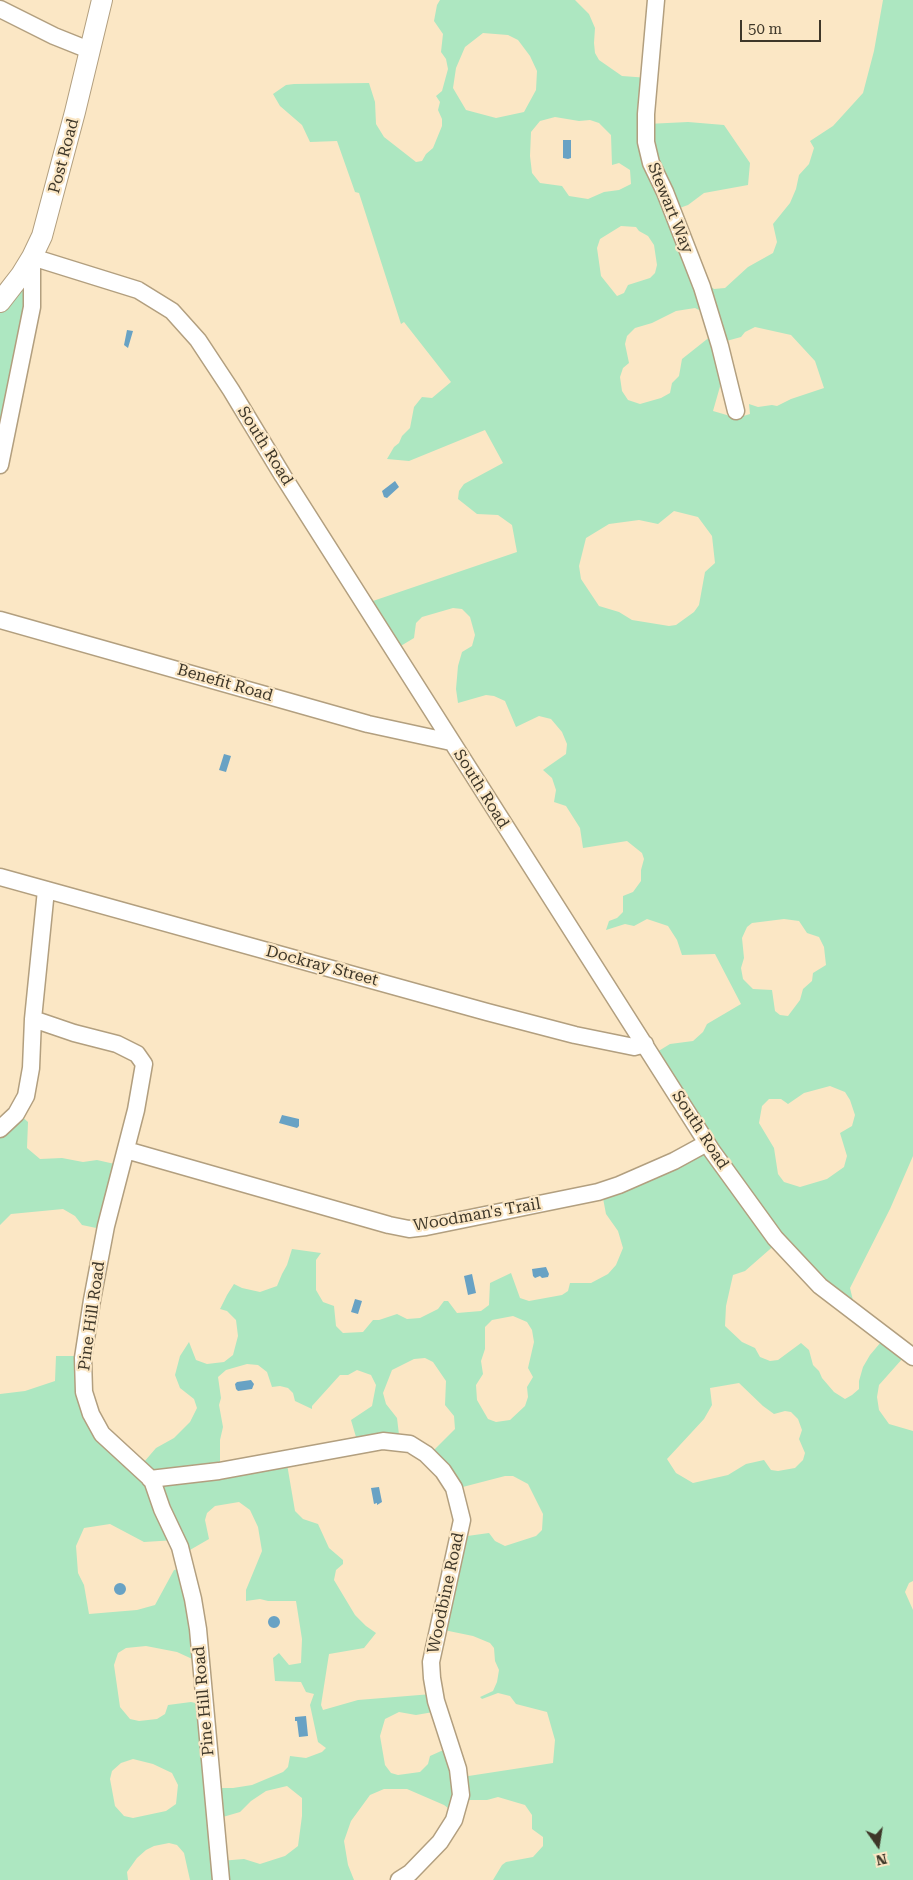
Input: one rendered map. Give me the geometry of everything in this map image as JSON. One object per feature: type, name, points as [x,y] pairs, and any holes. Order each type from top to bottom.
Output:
[{"type":"main road","name":"Post Road","points":[[0,302],[21,275],[42,236],[76,112],[102,0]]},
{"type":"street","name":"Stewart Way","points":[[656,0],[646,114],[646,142],[651,163],[665,192],[702,287],[720,346],[736,411]]},
{"type":"street","points":[[0,9],[54,36],[89,50]]},
{"type":"street","points":[[0,464],[32,307],[32,257]]},
{"type":"street","name":"South Road","points":[[32,257],[138,290],[172,311],[198,340],[617,1004],[645,1044],[707,1143],[775,1238],[820,1286],[913,1358]]},
{"type":"street","name":"Benefit Road","points":[[0,620],[368,724],[451,742]]},
{"type":"street","name":"Dockray Street","points":[[0,877],[531,1023],[634,1047],[645,1044]]},
{"type":"street","points":[[0,1129],[16,1114],[26,1096],[31,1068],[33,1019],[46,890]]},
{"type":"street","name":"Pine Hill Road","points":[[33,1019],[74,1033],[118,1044],[137,1054],[144,1064],[136,1110],[106,1226],[92,1300],[83,1358],[84,1392],[91,1414],[102,1434],[152,1480],[162,1509],[180,1548],[193,1598],[202,1662],[220,1880]]},
{"type":"street","name":"Woodman's Trail","points":[[126,1150],[389,1225],[409,1229],[598,1192],[674,1161],[707,1143]]},
{"type":"street","name":"Woodbine Road","points":[[150,1479],[219,1471],[384,1441],[410,1444],[426,1454],[443,1471],[454,1488],[462,1520],[431,1662],[436,1701],[458,1769],[461,1795],[454,1820],[440,1842],[410,1873],[399,1880]]},
{"type":"green space","points":[[440,0],[575,0],[589,14],[595,28],[595,53],[599,60],[622,76],[649,78],[647,124],[688,122],[724,125],[750,163],[748,185],[704,193],[688,205],[674,210],[706,283],[714,289],[725,288],[748,267],[773,253],[777,242],[773,224],[790,203],[799,175],[809,164],[814,148],[810,141],[833,126],[863,93],[874,51],[883,0],[913,0],[913,1156],[890,1209],[850,1288],[856,1313],[777,1243],[745,1271],[733,1275],[726,1306],[725,1326],[742,1342],[755,1348],[760,1357],[770,1361],[778,1360],[801,1343],[809,1350],[813,1365],[819,1371],[822,1378],[834,1392],[845,1399],[859,1389],[863,1367],[881,1342],[903,1358],[879,1385],[877,1397],[879,1410],[889,1424],[913,1431],[913,1581],[909,1583],[905,1592],[913,1610],[913,1880],[493,1880],[506,1862],[533,1857],[543,1846],[543,1837],[532,1829],[532,1815],[525,1805],[498,1797],[487,1800],[463,1800],[456,1814],[444,1805],[407,1789],[384,1789],[370,1795],[351,1821],[344,1841],[348,1865],[354,1880],[190,1880],[184,1853],[177,1845],[169,1843],[154,1846],[137,1858],[127,1872],[128,1880],[0,1880],[0,1394],[25,1391],[55,1381],[56,1356],[83,1356],[90,1411],[138,1469],[156,1448],[174,1438],[190,1422],[197,1408],[194,1399],[180,1388],[175,1375],[180,1356],[189,1342],[196,1360],[207,1364],[224,1362],[233,1355],[238,1336],[236,1320],[227,1311],[220,1309],[227,1295],[234,1284],[260,1292],[277,1286],[292,1249],[321,1253],[316,1260],[316,1290],[323,1302],[334,1306],[336,1326],[343,1333],[363,1332],[373,1320],[397,1314],[407,1319],[420,1318],[438,1309],[444,1301],[448,1301],[457,1313],[481,1311],[489,1305],[490,1283],[511,1273],[520,1298],[529,1301],[562,1295],[568,1291],[570,1283],[591,1283],[608,1274],[616,1265],[623,1248],[618,1231],[606,1214],[602,1193],[706,1146],[652,1055],[670,1044],[693,1041],[703,1032],[707,1024],[741,1004],[715,954],[682,955],[677,940],[668,926],[647,919],[634,926],[625,924],[606,930],[609,921],[617,918],[623,912],[623,896],[633,892],[641,881],[644,859],[642,853],[627,841],[583,848],[580,828],[566,806],[554,802],[556,790],[552,778],[543,770],[566,754],[567,744],[562,732],[551,719],[539,716],[516,727],[505,701],[494,696],[486,695],[458,703],[456,689],[458,666],[462,652],[472,646],[475,635],[470,617],[462,609],[453,608],[422,617],[416,623],[414,638],[394,650],[367,603],[517,552],[512,525],[498,515],[477,514],[458,499],[459,491],[464,484],[503,463],[485,430],[409,461],[387,459],[402,436],[410,428],[414,407],[422,397],[432,398],[451,382],[404,322],[401,324],[359,193],[355,192],[337,141],[310,142],[302,125],[280,106],[273,94],[286,85],[294,84],[369,83],[375,102],[376,124],[384,137],[416,162],[422,161],[433,148],[442,126],[442,119],[438,110],[440,102],[436,96],[442,91],[448,69],[446,59],[441,52],[443,34],[434,21],[437,5]],"holes":[[[483,33],[508,35],[518,40],[530,56],[537,71],[536,90],[524,112],[496,118],[466,110],[453,88],[456,68],[465,47]],[[555,117],[579,121],[590,120],[599,123],[611,135],[612,165],[619,163],[630,170],[631,184],[619,190],[604,192],[588,199],[569,196],[562,186],[540,183],[532,173],[530,156],[531,132],[540,121]],[[621,226],[636,227],[648,236],[654,245],[657,265],[655,273],[650,278],[628,285],[624,293],[617,296],[601,276],[597,248],[600,239]],[[695,308],[707,314],[711,336],[682,359],[679,376],[672,383],[670,393],[661,398],[640,404],[628,400],[622,391],[620,377],[623,368],[629,363],[625,344],[627,336],[635,328],[652,323],[676,311]],[[755,327],[791,335],[815,361],[824,388],[791,399],[777,406],[758,407],[749,404],[750,414],[737,418],[713,411],[725,369],[719,343],[741,337],[745,332]],[[674,511],[698,517],[712,536],[715,563],[705,572],[699,605],[694,612],[676,625],[669,626],[632,620],[619,612],[599,606],[581,579],[579,566],[586,538],[609,524],[639,520],[658,524]],[[784,919],[799,921],[807,933],[819,937],[824,947],[826,965],[813,973],[812,981],[803,989],[800,1000],[788,1016],[780,1015],[775,1011],[772,990],[753,989],[743,979],[741,968],[744,958],[742,938],[747,927],[752,923]],[[830,1086],[845,1092],[855,1115],[852,1126],[840,1133],[847,1156],[844,1167],[827,1179],[800,1187],[784,1182],[778,1174],[774,1148],[759,1123],[762,1106],[769,1099],[781,1099],[788,1104],[804,1093]],[[513,1316],[527,1322],[532,1330],[534,1342],[528,1368],[533,1377],[527,1387],[528,1397],[525,1406],[510,1420],[496,1422],[488,1419],[477,1400],[476,1385],[483,1374],[481,1361],[485,1349],[485,1327],[492,1320]],[[425,1358],[433,1362],[446,1381],[445,1405],[454,1416],[455,1429],[429,1455],[455,1489],[505,1476],[513,1476],[528,1484],[543,1514],[542,1530],[536,1536],[505,1546],[495,1541],[489,1533],[460,1537],[439,1629],[473,1636],[490,1643],[494,1648],[495,1661],[499,1670],[497,1682],[493,1691],[480,1697],[482,1699],[498,1693],[510,1696],[516,1704],[547,1712],[555,1740],[553,1763],[462,1777],[450,1747],[430,1756],[428,1764],[420,1772],[398,1775],[391,1773],[385,1765],[380,1736],[385,1719],[399,1712],[416,1715],[439,1711],[432,1694],[358,1700],[323,1710],[321,1705],[329,1654],[364,1648],[376,1633],[355,1615],[334,1580],[336,1570],[343,1564],[343,1560],[329,1548],[318,1524],[303,1519],[295,1511],[287,1464],[220,1472],[220,1440],[223,1427],[219,1405],[221,1398],[218,1377],[226,1370],[247,1364],[258,1365],[267,1372],[272,1387],[288,1388],[293,1393],[295,1401],[312,1409],[312,1406],[340,1375],[348,1375],[357,1370],[371,1375],[376,1385],[372,1406],[351,1420],[357,1446],[400,1443],[397,1418],[386,1404],[383,1393],[392,1370],[414,1359]],[[739,1383],[774,1414],[785,1411],[791,1412],[798,1419],[802,1430],[799,1439],[805,1453],[803,1460],[795,1468],[778,1471],[771,1470],[764,1460],[746,1464],[728,1475],[693,1483],[676,1473],[667,1459],[704,1419],[712,1405],[710,1388]],[[239,1502],[250,1510],[258,1527],[262,1551],[246,1590],[246,1601],[260,1599],[268,1601],[296,1601],[302,1639],[301,1663],[289,1665],[279,1653],[273,1658],[275,1681],[301,1682],[306,1692],[314,1694],[310,1705],[318,1742],[326,1748],[322,1752],[306,1758],[290,1756],[288,1767],[283,1772],[252,1785],[233,1788],[213,1788],[205,1705],[191,1702],[168,1705],[165,1714],[157,1719],[139,1721],[130,1719],[120,1707],[114,1665],[118,1653],[126,1648],[146,1646],[177,1652],[201,1663],[186,1567],[174,1570],[155,1605],[137,1610],[89,1614],[84,1585],[78,1573],[76,1546],[84,1528],[110,1524],[144,1542],[176,1540],[183,1554],[209,1539],[205,1520],[207,1513],[215,1506]],[[133,1759],[153,1764],[172,1773],[178,1785],[176,1804],[166,1811],[133,1818],[124,1816],[115,1806],[110,1779],[112,1771],[121,1763]],[[287,1786],[302,1798],[298,1846],[285,1856],[260,1864],[244,1859],[220,1861],[216,1819],[240,1812],[251,1801],[266,1791]]]},
{"type":"green space","points":[[31,264],[6,420],[0,420],[0,304]]},
{"type":"green space","points":[[19,1114],[28,1122],[27,1148],[40,1159],[62,1158],[83,1162],[97,1160],[119,1165],[106,1230],[82,1225],[75,1216],[63,1209],[11,1214],[0,1225],[0,1132]]},
{"type":"water","points":[[563,140],[571,140],[571,158],[563,158]]},
{"type":"water","points":[[127,330],[133,331],[128,348],[124,345]]},
{"type":"water","points":[[395,481],[399,487],[387,498],[384,497],[382,491]]},
{"type":"water","points":[[224,754],[231,756],[226,772],[219,770]]},
{"type":"water","points":[[282,1115],[299,1119],[299,1126],[297,1128],[279,1123]]},
{"type":"water","points":[[546,1267],[549,1274],[548,1277],[542,1278],[540,1276],[535,1278],[533,1276],[532,1269]]},
{"type":"water","points":[[472,1274],[476,1293],[468,1295],[464,1276]]},
{"type":"water","points":[[355,1299],[362,1301],[358,1314],[351,1312]]},
{"type":"water","points":[[251,1380],[254,1384],[252,1389],[238,1391],[236,1389],[235,1384],[237,1382]]},
{"type":"water","points":[[379,1487],[382,1502],[377,1505],[377,1503],[374,1504],[371,1488]]},
{"type":"water","points":[[118,1583],[122,1583],[126,1589],[122,1595],[118,1595],[114,1591],[114,1587]]},
{"type":"water","points":[[272,1616],[276,1616],[280,1622],[276,1628],[272,1628],[268,1624],[268,1620]]},
{"type":"water","points":[[306,1716],[308,1736],[299,1737],[295,1717]]}]
